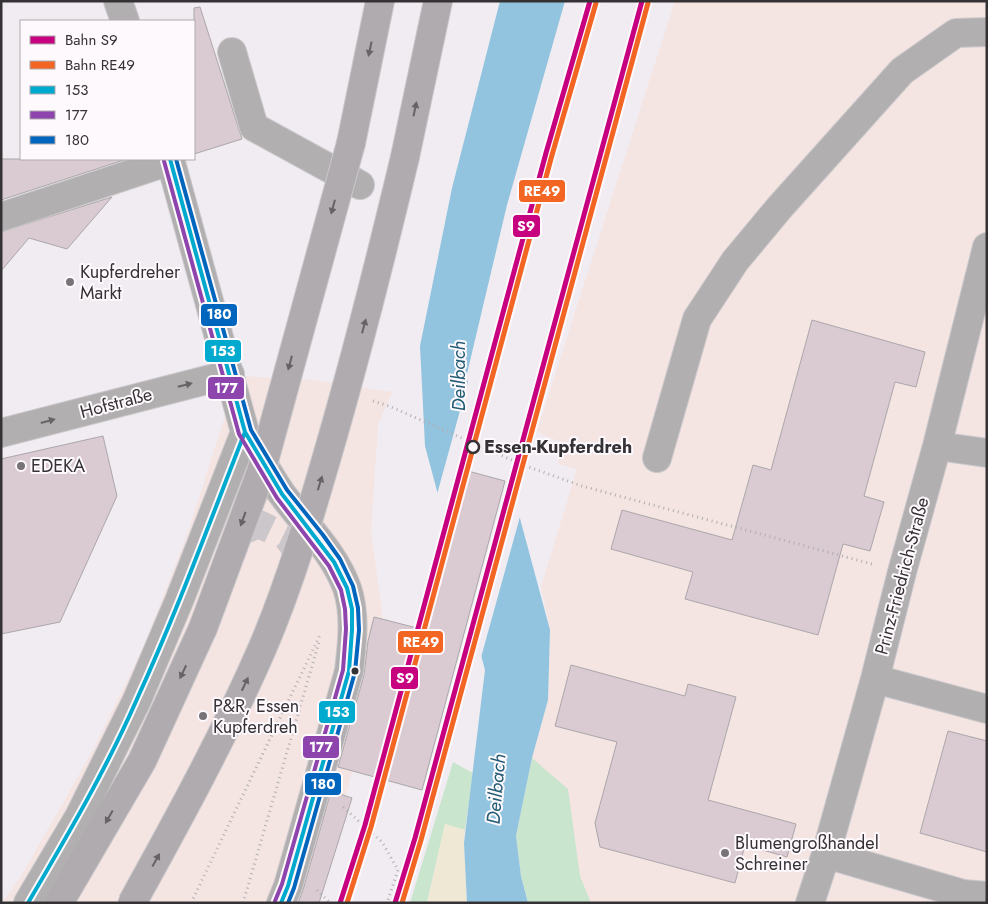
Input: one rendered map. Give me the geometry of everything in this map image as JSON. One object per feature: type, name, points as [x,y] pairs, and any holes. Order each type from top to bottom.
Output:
[{"type":"highway","points":[[59,903],[142,761],[203,628],[261,472],[351,143],[380,1]]},
{"type":"highway","points":[[132,903],[195,789],[262,649],[297,555],[366,320],[405,157],[438,1]]},
{"type":"street","points":[[118,1],[125,20]]},
{"type":"street","points":[[657,458],[697,319],[735,261],[786,200],[902,71],[956,33],[987,32]]},
{"type":"street","points":[[232,52],[254,127],[360,184]]},
{"type":"street","points":[[1,217],[170,160],[245,432],[266,471],[336,564],[347,589],[353,636],[349,671],[288,886],[281,903]]},
{"type":"street","name":"Prinz-Friedrich-Straße","points":[[810,903],[826,854],[875,679],[937,446],[987,247]]},
{"type":"street","name":"Hofstraße","points":[[1,433],[230,374]]},
{"type":"street","points":[[28,903],[79,817],[137,700],[179,601],[245,432]]},
{"type":"street","points":[[937,446],[987,453]]},
{"type":"street","points":[[875,679],[987,709]]},
{"type":"street","points":[[826,854],[963,894],[987,896]]},
{"type":"path","points":[[389,406],[523,465],[582,486],[902,572]]},
{"type":"path","points":[[192,903],[323,628],[249,888],[243,903]]},
{"type":"path","points":[[337,802],[382,842],[398,870],[387,903]]},
{"type":"path","points":[[313,886],[330,903]]},
{"type":"shaded area","points":[[675,1],[987,1],[987,903],[591,903],[532,758],[548,700],[550,630],[541,587],[577,469],[558,464],[563,442],[547,437],[537,431]]},
{"type":"shaded area","points":[[238,376],[305,379],[392,392],[378,425],[371,531],[386,642],[348,787],[312,903],[2,903],[20,878],[92,752],[143,648],[187,535]]},
{"type":"green space","points":[[532,758],[568,789],[580,876],[591,903],[528,903],[521,876],[516,836]]},
{"type":"green space","points":[[453,762],[473,773],[465,830],[445,824],[427,903],[410,903]]},
{"type":"sand","points":[[445,824],[465,830],[467,903],[427,903]]},
{"type":"water","name":"Deilbach","points":[[500,1],[565,1],[507,205],[466,378],[516,471],[518,511],[550,630],[548,700],[532,758],[516,836],[521,876],[528,903],[467,903],[464,843],[485,670],[425,446],[420,346],[452,188]]},
{"type":"pier","points":[[469,378],[518,471],[521,513],[480,661],[436,498]]},
{"type":"building","points":[[200,7],[242,139],[195,154],[195,20],[194,8]]},
{"type":"building","points":[[1,159],[124,160],[1,200]]},
{"type":"building","points":[[112,197],[67,249],[29,238],[1,271],[1,232]]},
{"type":"building","points":[[812,320],[925,352],[916,387],[895,382],[864,496],[884,502],[870,551],[843,544],[818,635],[685,599],[693,572],[611,549],[622,510],[732,540],[753,465],[771,470]]},
{"type":"building","points":[[103,436],[117,496],[60,622],[1,634],[1,459]]},
{"type":"building","points":[[468,471],[505,481],[422,790],[338,767],[364,675],[368,641],[374,617],[425,630]]},
{"type":"building","points":[[571,665],[685,696],[688,684],[736,697],[708,800],[796,824],[787,857],[745,845],[735,883],[600,847],[595,823],[617,742],[555,726]]},
{"type":"building","points":[[948,731],[987,741],[987,852],[920,833]]},
{"type":"building","points":[[331,791],[352,798],[319,903],[298,903],[303,890]]},
{"type":"tunnel","points":[[245,530],[259,524],[288,538],[300,556]]},
{"type":"rail line","name":"S9","points":[[340,903],[365,825],[546,153],[590,1]]},
{"type":"rail line","name":"S9","points":[[395,903],[415,838],[642,1]]},
{"type":"rail line","name":"RE49","points":[[347,903],[371,827],[552,155],[596,3]]},
{"type":"rail line","name":"RE49","points":[[402,903],[421,840],[648,3]]},
{"type":"transit line","name":"153","points":[[170,160],[245,432],[282,494],[334,562],[347,588],[352,609],[349,671],[288,886],[281,903]]},
{"type":"transit line","name":"180","points":[[176,160],[251,430],[287,490],[340,559],[353,586],[358,608],[359,630],[355,672],[294,888],[288,903]]},
{"type":"transit line","name":"177","points":[[164,161],[239,434],[277,498],[329,566],[341,590],[345,609],[346,629],[343,670],[282,884],[275,901]]},
{"type":"transit line","name":"153","points":[[28,903],[86,802],[125,725],[180,600],[245,432]]},
{"type":"place","name":"Kupferdreher Markt","points":[[70,282]]},
{"type":"place","name":"Essen-Kupferdreh","points":[[473,447]]},
{"type":"place","name":"EDEKA","points":[[21,466]]},
{"type":"place","name":"P&R, Essen Kupferdreh","points":[[203,716]]},
{"type":"place","name":"Blumengroßhandel Schreiner","points":[[725,853]]}]
